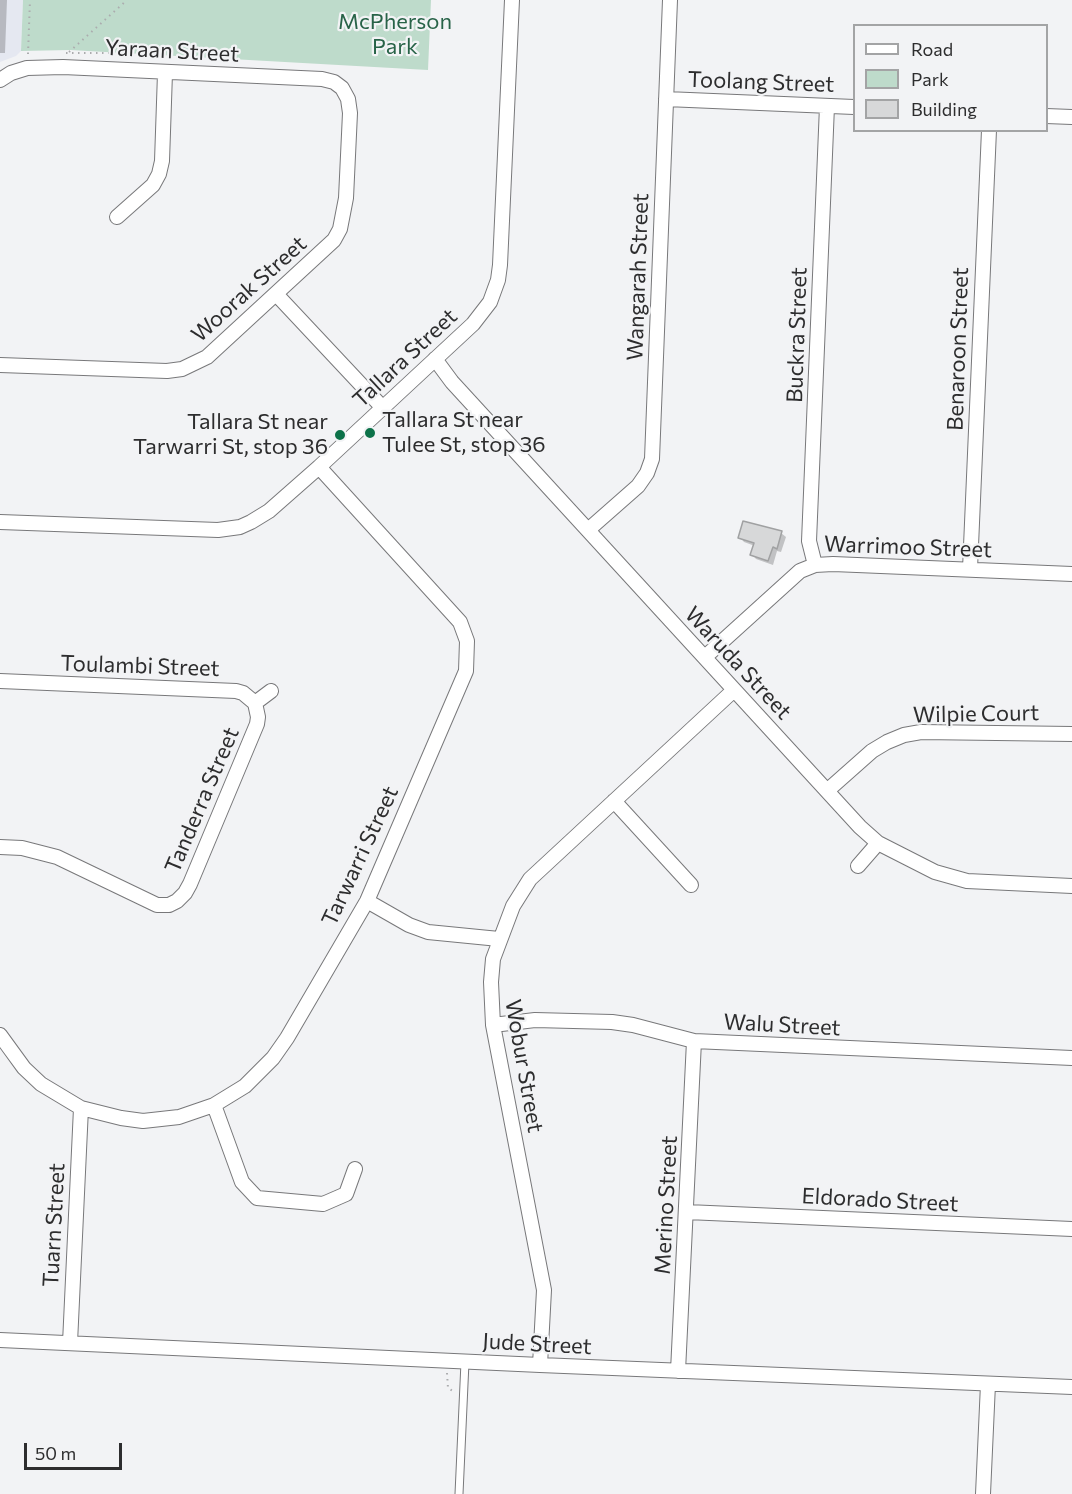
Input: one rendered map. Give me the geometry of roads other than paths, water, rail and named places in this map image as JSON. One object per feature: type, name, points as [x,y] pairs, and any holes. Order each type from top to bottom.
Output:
[{"type":"street","name":"Tallara Street","points":[[0,522],[218,530],[240,527],[261,517],[319,467],[483,313],[490,302],[498,280],[512,0]]},
{"type":"street","name":"Wangarah Street","points":[[588,530],[638,486],[647,473],[652,459],[670,0]]},
{"type":"street","name":"Yaraan Street","points":[[0,80],[11,73],[27,68],[42,68],[322,79],[334,82],[342,88]]},
{"type":"street","points":[[117,217],[153,185],[159,174],[162,161],[165,73]]},
{"type":"street","name":"Woorak Street","points":[[0,365],[167,371],[182,369],[207,357],[334,240],[340,229],[345,215],[350,112],[348,99],[342,88]]},
{"type":"street","name":"Toolang Street","points":[[666,99],[853,107]]},
{"type":"street","name":"Buckra Street","points":[[815,565],[809,541],[827,106]]},
{"type":"street","points":[[1048,116],[1072,117]]},
{"type":"street","name":"Benaroon Street","points":[[970,569],[989,132]]},
{"type":"street","points":[[276,294],[382,407]]},
{"type":"street","name":"Waruda Street","points":[[435,359],[452,382],[860,827],[878,843],[935,872],[967,881],[1072,886]]},
{"type":"street","name":"Tarwarri Street","points":[[2,1043],[41,1084],[81,1108],[111,1116],[143,1120],[179,1117],[214,1105],[245,1086],[273,1058],[367,901],[466,670],[467,641],[460,622],[319,467]]},
{"type":"street","name":"Warrimoo Street","points":[[705,657],[800,571],[815,565],[1072,574]]},
{"type":"street","name":"Toulambi Street","points":[[0,681],[236,691],[243,693],[255,703]]},
{"type":"street","name":"Wobur Street","points":[[540,1365],[544,1307],[542,1273],[493,1025],[490,982],[493,959],[513,906],[530,879],[734,690]]},
{"type":"street","points":[[255,703],[271,691]]},
{"type":"street","name":"Tanderra Street","points":[[0,847],[22,848],[57,857],[157,905],[177,901],[190,884],[257,724],[255,703]]},
{"type":"street","name":"Wilpie Court","points":[[828,790],[872,751],[904,735],[921,732],[1072,734]]},
{"type":"street","points":[[614,801],[691,885]]},
{"type":"street","points":[[858,866],[878,843]]},
{"type":"street","points":[[367,901],[409,925],[428,932],[499,939]]},
{"type":"street","name":"Walu Street","points":[[493,1025],[535,1020],[612,1022],[633,1025],[694,1041],[1072,1058]]},
{"type":"street","name":"Merino Street","points":[[678,1371],[694,1041]]},
{"type":"street","points":[[214,1105],[242,1182],[257,1198],[324,1204],[346,1194],[355,1169]]},
{"type":"street","name":"Tuarn Street","points":[[70,1343],[81,1108]]},
{"type":"street","name":"Eldorado Street","points":[[687,1212],[1072,1229]]},
{"type":"street","name":"Jude Street","points":[[0,1340],[1072,1387]]},
{"type":"street","points":[[983,1494],[988,1384]]},
{"type":"lane","points":[[459,1494],[465,1361]]},
{"type":"place","name":"Tallara St near Tulee St, stop 36","points":[[370,433]]},
{"type":"place","name":"Tallara St near Tarwarri St, stop 36","points":[[340,435]]},
{"type":"park label","name":"McPherson Park","points":[[395,34]]}]
